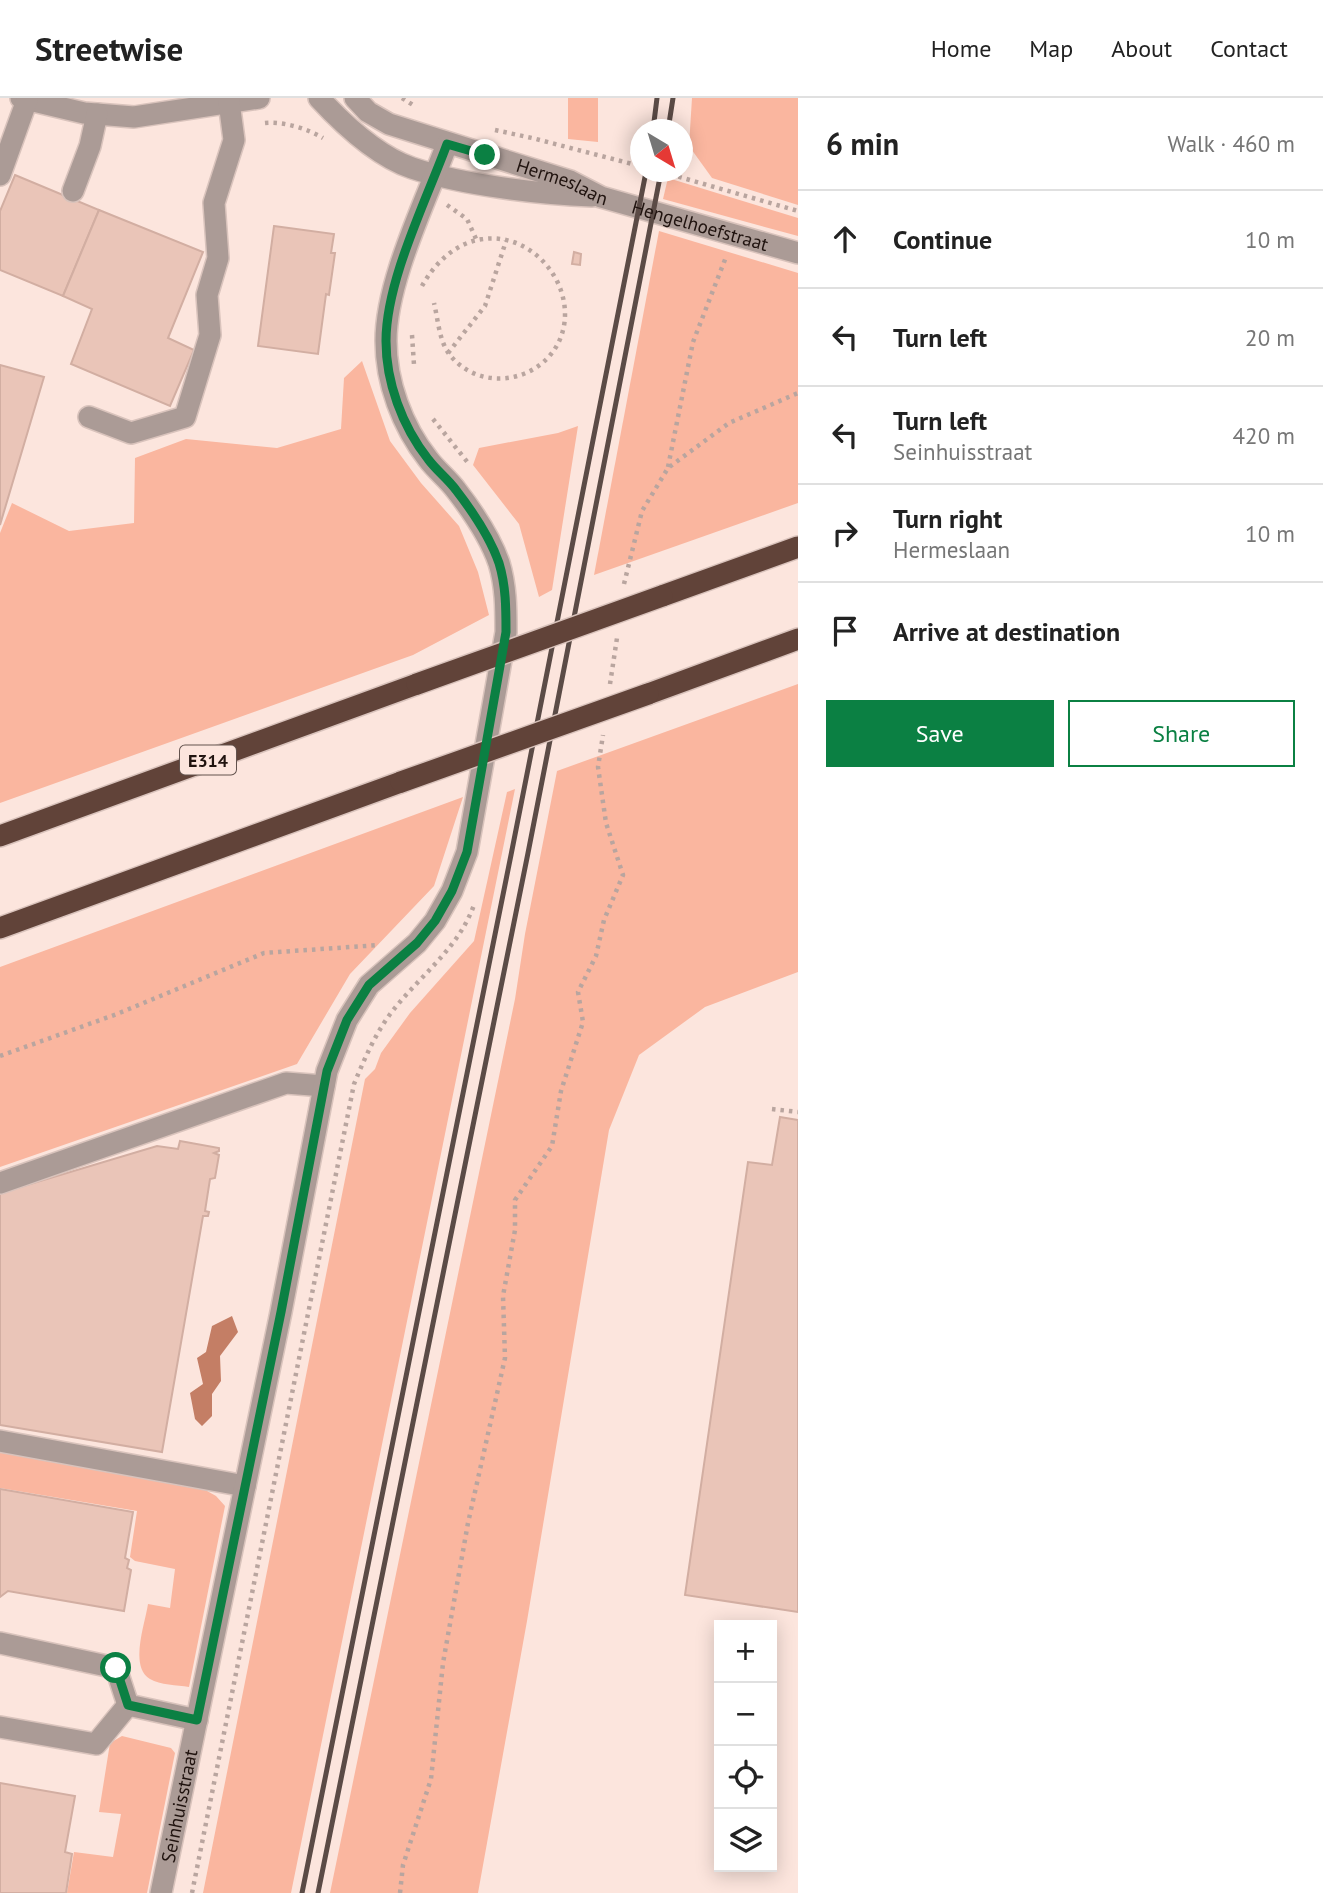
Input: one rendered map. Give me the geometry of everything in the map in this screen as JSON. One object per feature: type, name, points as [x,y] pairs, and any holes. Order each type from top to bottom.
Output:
[{"type":"highway","name":"E314","points":[[0,836],[798,547]]},
{"type":"highway","points":[[0,928],[798,639]]},
{"type":"street","points":[[0,175],[24,99],[83,113],[134,117],[259,98]]},
{"type":"street","name":"Hermeslaan","points":[[319,98],[340,120],[381,151],[411,168],[466,181],[560,195],[601,197]]},
{"type":"street","name":"Hermeslaan","points":[[355,98],[368,112],[389,124],[570,181],[601,197]]},
{"type":"street","points":[[89,417],[131,433],[185,417],[210,335],[207,295],[218,258],[214,203],[234,140],[229,102]]},
{"type":"street","points":[[73,191],[90,146],[97,114]]},
{"type":"street","name":"Seinhuisstraat","points":[[161,1893],[327,1071],[347,1020],[369,985],[417,943],[435,921],[452,891],[467,852],[506,632],[505,595],[499,563],[482,527],[456,489],[428,459],[407,426],[393,390],[386,341],[393,289],[447,144]]},
{"type":"street","name":"Hengelhoefstraat","points":[[601,197],[798,253]]},
{"type":"street","points":[[0,1183],[286,1083],[324,1086]]},
{"type":"street","points":[[0,1441],[245,1486]]},
{"type":"street","points":[[0,1643],[116,1668],[128,1705]]},
{"type":"street","points":[[128,1705],[197,1720]]},
{"type":"street","points":[[0,1727],[96,1744],[128,1705]]},
{"type":"path","points":[[402,98],[417,107]]},
{"type":"path","points":[[490,130],[630,163]]},
{"type":"path","points":[[693,181],[798,211]]},
{"type":"path","points":[[623,596],[642,510],[668,468],[693,342],[735,235]]},
{"type":"path","points":[[417,293],[429,273],[455,249],[482,239],[506,241],[537,253],[554,273],[563,294],[565,318],[559,340],[547,360],[525,374],[511,379],[494,379],[471,373],[448,353],[441,337],[434,303]]},
{"type":"path","points":[[448,353],[485,306],[506,241]]},
{"type":"path","points":[[412,329],[415,373]]},
{"type":"path","points":[[668,468],[729,424],[798,393]]},
{"type":"path","points":[[429,414],[477,475]]},
{"type":"path","points":[[609,688],[617,635]]},
{"type":"path","points":[[400,1893],[403,1865],[431,1779],[443,1664],[468,1523],[505,1358],[503,1296],[515,1230],[515,1200],[552,1146],[561,1091],[583,1022],[578,992],[596,956],[604,920],[623,876],[606,823],[598,767],[604,727]]},
{"type":"path","points":[[192,1893],[354,1084],[369,1050],[391,1013],[447,952],[473,909],[477,897]]},
{"type":"path","points":[[0,1056],[117,1014],[264,953],[417,943]]},
{"type":"path","points":[[772,1109],[798,1112]]},
{"type":"shaded area","points":[[568,98],[598,98],[598,142],[568,139]]},
{"type":"shaded area","points":[[692,98],[798,98],[798,205],[712,178],[693,152],[693,119],[691,119]]},
{"type":"shaded area","points":[[667,182],[681,182],[798,218],[798,236],[663,199]]},
{"type":"shaded area","points":[[659,231],[798,273],[798,503],[594,575]]},
{"type":"shaded area","points":[[362,361],[390,441],[421,483],[459,526],[478,572],[489,615],[413,655],[0,803],[0,533],[12,503],[69,531],[134,523],[135,458],[186,439],[277,448],[341,429],[344,378]]},
{"type":"shaded area","points":[[578,426],[552,590],[539,597],[519,524],[473,465],[479,448],[558,433]]},
{"type":"shaded area","points":[[798,684],[798,972],[705,1007],[639,1055],[609,1130],[527,1621],[478,1893],[330,1893],[515,999],[557,771]]},
{"type":"shaded area","points":[[515,789],[291,1893],[203,1893],[365,1079],[375,1069],[381,1053],[410,1013],[474,941],[507,792]]},
{"type":"shaded area","points":[[463,797],[434,886],[350,974],[297,1064],[0,1167],[0,967]]},
{"type":"shaded area","points":[[232,1316],[238,1332],[220,1356],[221,1381],[212,1394],[212,1416],[202,1426],[195,1419],[190,1393],[203,1384],[197,1358],[206,1352],[212,1326]]},
{"type":"shaded area","points":[[0,1452],[191,1482],[216,1496],[225,1506],[189,1687],[154,1681],[144,1673],[140,1665],[140,1644],[148,1604],[170,1608],[175,1569],[135,1561],[130,1557],[137,1511],[0,1488]]},
{"type":"shaded area","points":[[122,1736],[171,1748],[175,1753],[147,1893],[67,1893],[74,1852],[113,1857],[121,1814],[99,1812],[110,1743]]},
{"type":"building","points":[[15,175],[99,210],[63,296],[0,270],[0,211]]},
{"type":"building","points":[[99,210],[203,252],[168,338],[194,350],[170,406],[71,364],[92,309],[63,296]]},
{"type":"building","points":[[274,226],[334,234],[331,253],[335,253],[318,354],[258,346]]},
{"type":"building","points":[[574,252],[581,254],[580,265],[572,264]]},
{"type":"building","points":[[0,365],[44,377],[0,525]]},
{"type":"building","points":[[780,1117],[798,1120],[798,1612],[685,1595],[748,1162],[772,1165]]},
{"type":"building","points":[[180,1141],[219,1148],[219,1151],[214,1153],[219,1155],[215,1178],[210,1179],[205,1211],[209,1212],[208,1216],[203,1216],[162,1452],[0,1425],[0,1193],[157,1146],[178,1149]]},
{"type":"building","points":[[0,1489],[133,1512],[125,1558],[129,1560],[127,1568],[131,1570],[124,1611],[8,1591],[0,1597]]},
{"type":"building","points":[[0,1783],[75,1796],[65,1852],[72,1854],[66,1893],[0,1893]]},
{"type":"railway","points":[[654,119],[657,98]]},
{"type":"railway","points":[[670,119],[673,98]]},
{"type":"railway","points":[[302,1893],[644,182]]},
{"type":"railway","points":[[318,1893],[528,853],[659,182]]},
{"type":"route","points":[[116,1668],[128,1705],[197,1720],[281,1312],[327,1071],[347,1020],[369,985],[417,943],[435,921],[452,891],[467,852],[506,632],[505,595],[499,563],[482,527],[456,489],[428,459],[407,426],[393,390],[386,341],[393,289],[447,144],[485,155]]}]
